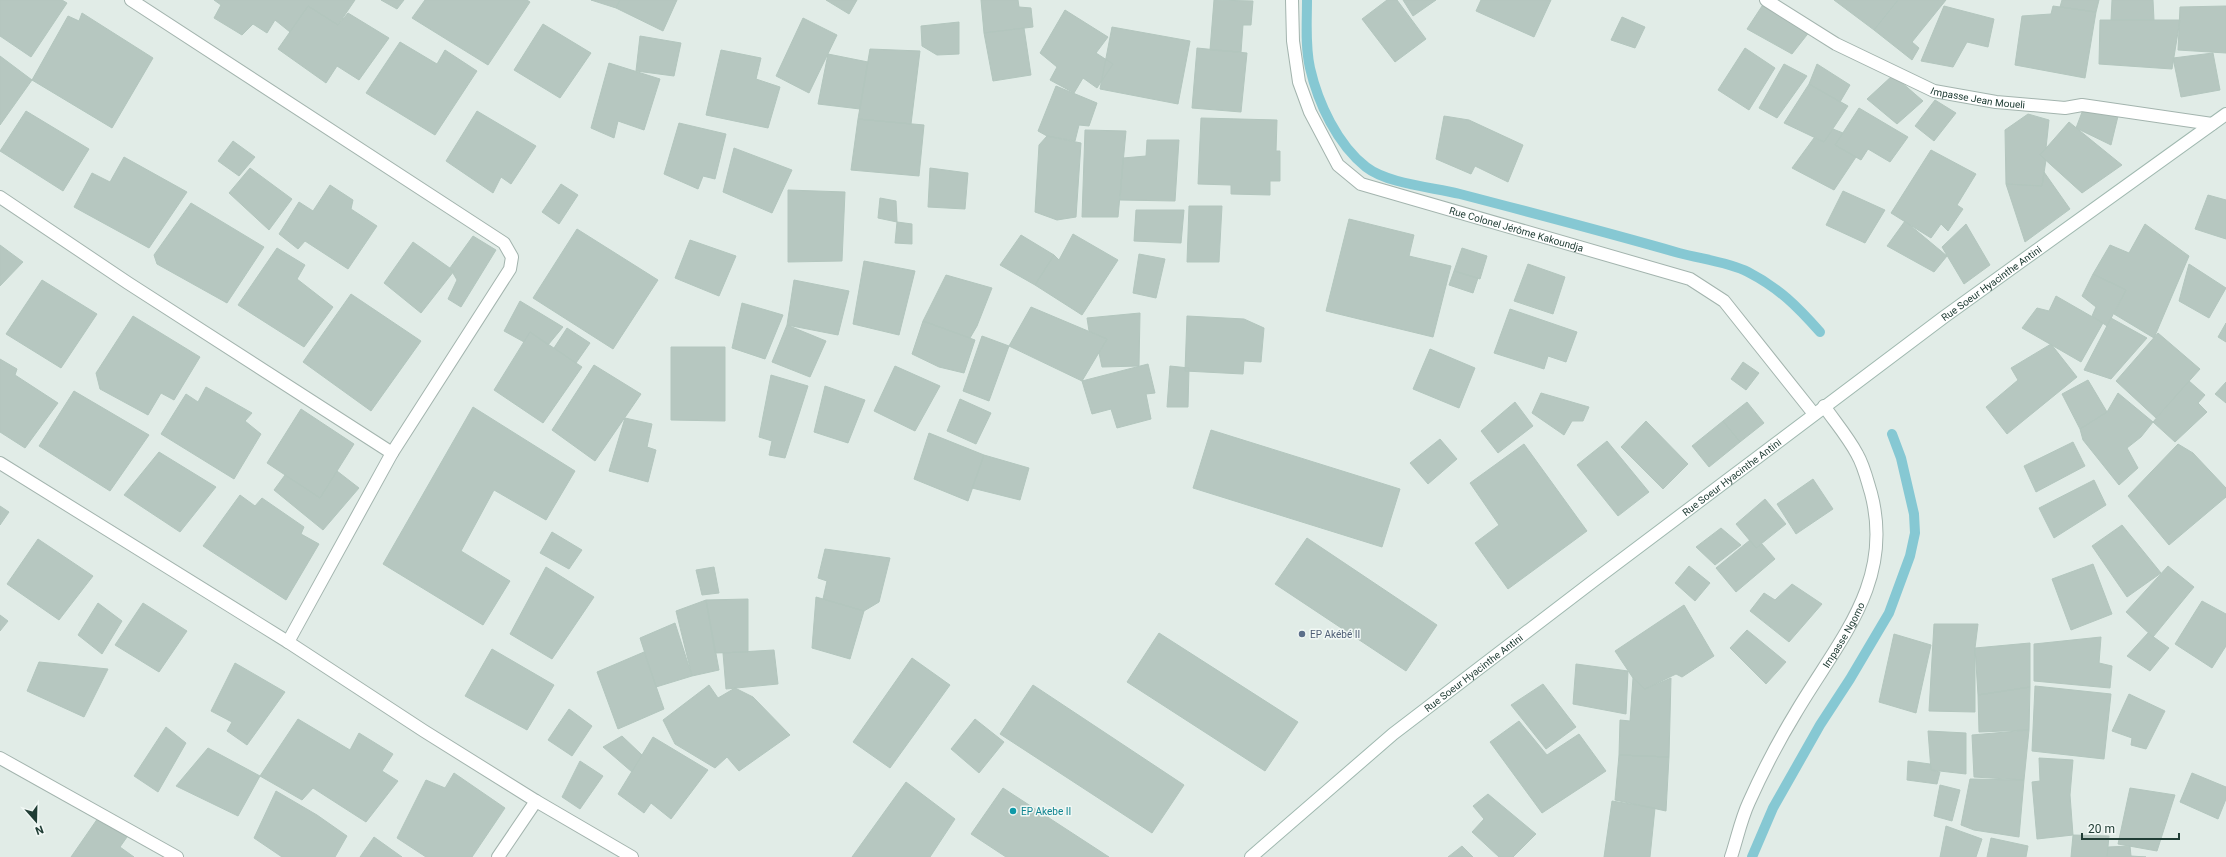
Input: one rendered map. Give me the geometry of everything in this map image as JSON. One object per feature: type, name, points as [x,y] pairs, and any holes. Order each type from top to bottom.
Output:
[{"type":"street","points":[[131,0],[504,243],[512,257],[510,269],[392,453],[288,642]]},
{"type":"street","name":"Rue Colonel Jérôme Kakoundja","points":[[1292,0],[1293,41],[1299,82],[1310,112],[1338,165],[1361,184],[1690,279],[1724,300],[1814,414]]},
{"type":"street","name":"Impasse Jean Moueli","points":[[1766,0],[1836,44],[1934,91],[1996,102],[2065,108],[2082,105],[2212,124]]},
{"type":"street","name":"Rue Soeur Hyacinthe Antini","points":[[1251,857],[1393,734],[1944,316],[2226,114]]},
{"type":"street","points":[[0,197],[128,283],[392,453]]},
{"type":"street","name":"Impasse Ngomo","points":[[1731,857],[1748,803],[1795,714],[1836,650],[1859,609],[1873,573],[1878,543],[1876,511],[1866,476],[1857,454],[1824,406]]},
{"type":"street","points":[[0,462],[288,642],[424,731],[536,801],[632,857]]},
{"type":"street","points":[[0,758],[177,857]]},
{"type":"street","points":[[498,857],[536,801]]},
{"type":"building","points":[[0,0],[62,0],[67,3],[31,57],[0,36]]},
{"type":"building","points":[[214,0],[355,0],[338,25],[308,6],[290,32],[275,20],[267,33],[253,24],[242,35],[214,18],[221,5]]},
{"type":"building","points":[[381,0],[404,0],[397,9]]},
{"type":"building","points":[[425,0],[527,0],[530,2],[488,65],[412,18]]},
{"type":"building","points":[[591,0],[620,0],[616,8]]},
{"type":"building","points":[[620,0],[677,0],[663,31],[616,8]]},
{"type":"building","points":[[826,0],[857,0],[849,14]]},
{"type":"building","points":[[981,0],[1018,0],[1019,7],[1031,8],[1033,27],[984,33]]},
{"type":"building","points":[[1214,0],[1253,1],[1251,25],[1243,25],[1241,52],[1210,50]]},
{"type":"building","points":[[1387,0],[1397,0],[1426,39],[1395,62],[1362,19]]},
{"type":"building","points":[[1403,0],[1436,0],[1413,16]]},
{"type":"building","points":[[1481,0],[1551,0],[1534,37],[1476,11]]},
{"type":"building","points":[[1834,0],[1898,0],[1874,30]]},
{"type":"building","points":[[1898,0],[1946,0],[1912,42],[1919,48],[1912,60],[1874,30]]},
{"type":"building","points":[[2062,0],[2099,0],[2096,12],[2060,7]]},
{"type":"building","points":[[2112,0],[2153,0],[2154,20],[2111,20]]},
{"type":"building","points":[[1764,3],[1810,31],[1792,54],[1747,29]]},
{"type":"building","points":[[308,6],[338,25],[348,13],[389,38],[359,80],[337,66],[326,83],[278,49]]},
{"type":"building","points":[[1944,6],[1994,19],[1988,47],[1967,42],[1953,67],[1921,61]]},
{"type":"building","points":[[2053,6],[2096,12],[2085,78],[2015,65],[2022,16],[2051,14]]},
{"type":"building","points":[[2226,6],[2226,53],[2178,50],[2180,7]]},
{"type":"building","points":[[1065,10],[1108,37],[1096,53],[1113,64],[1097,88],[1083,78],[1074,93],[1050,80],[1057,67],[1040,53]]},
{"type":"building","points":[[82,13],[153,58],[112,128],[32,80],[68,16],[79,21]]},
{"type":"building","points":[[1622,17],[1645,27],[1635,48],[1611,40]]},
{"type":"building","points":[[803,18],[837,35],[809,93],[776,76]]},
{"type":"building","points":[[2100,20],[2180,20],[2172,69],[2099,64]]},
{"type":"building","points":[[959,22],[959,54],[937,55],[922,46],[921,26]]},
{"type":"building","points":[[543,24],[591,53],[560,98],[514,70]]},
{"type":"building","points":[[1112,27],[1190,41],[1178,104],[1100,89]]},
{"type":"building","points":[[1024,28],[1031,75],[993,81],[984,33]]},
{"type":"building","points":[[640,36],[681,43],[674,76],[636,71]]},
{"type":"building","points":[[400,42],[437,64],[445,50],[477,71],[435,135],[366,93]]},
{"type":"building","points":[[1197,48],[1247,53],[1241,112],[1192,108]]},
{"type":"building","points":[[1745,48],[1775,68],[1749,110],[1718,90]]},
{"type":"building","points":[[870,49],[920,51],[911,124],[858,119]]},
{"type":"building","points":[[721,50],[761,58],[756,79],[780,87],[768,128],[706,115]]},
{"type":"building","points":[[2213,53],[2220,90],[2181,97],[2173,58]]},
{"type":"building","points":[[828,54],[868,62],[860,109],[818,104]]},
{"type":"building","points":[[0,56],[32,80],[0,125]]},
{"type":"building","points":[[609,63],[660,79],[644,130],[618,121],[614,138],[591,128]]},
{"type":"building","points":[[1784,64],[1807,76],[1777,118],[1759,108]]},
{"type":"building","points":[[1817,64],[1850,85],[1840,102],[1809,84]]},
{"type":"building","points":[[1893,75],[1923,101],[1897,124],[1867,99]]},
{"type":"building","points":[[1809,84],[1848,106],[1824,142],[1784,123]]},
{"type":"building","points":[[1056,86],[1097,103],[1089,126],[1079,125],[1075,141],[1047,136],[1038,131]]},
{"type":"building","points":[[1935,100],[1956,113],[1934,141],[1915,126]]},
{"type":"building","points":[[2084,107],[2119,112],[2111,145],[2076,128]]},
{"type":"building","points":[[1859,108],[1908,137],[1890,162],[1868,149],[1861,160],[1835,145]]},
{"type":"building","points":[[26,111],[89,149],[63,191],[0,151]]},
{"type":"building","points":[[477,111],[536,146],[511,184],[501,177],[493,193],[446,161]]},
{"type":"building","points":[[2028,114],[2049,120],[2046,148],[2040,155],[2046,160],[2042,186],[2006,184],[2005,130]]},
{"type":"building","points":[[1444,116],[1469,120],[1523,145],[1508,182],[1475,166],[1471,174],[1436,159]]},
{"type":"building","points":[[1201,118],[1277,120],[1276,151],[1280,151],[1280,181],[1270,181],[1270,195],[1231,194],[1231,185],[1198,184]]},
{"type":"building","points":[[858,119],[924,125],[919,176],[851,170]]},
{"type":"building","points":[[2069,122],[2122,165],[2082,193],[2040,155]]},
{"type":"building","points":[[679,123],[726,134],[715,179],[703,176],[698,189],[664,174]]},
{"type":"building","points":[[1833,129],[1843,133],[1835,145],[1856,157],[1834,190],[1792,168],[1814,138],[1824,142]]},
{"type":"building","points":[[1085,130],[1126,131],[1118,217],[1082,217]]},
{"type":"building","points":[[1047,136],[1081,143],[1076,217],[1057,220],[1035,212],[1039,145]]},
{"type":"building","points":[[1147,140],[1179,140],[1175,201],[1120,200],[1123,158],[1146,156]]},
{"type":"building","points":[[233,141],[255,157],[239,176],[218,161]]},
{"type":"building","points":[[734,148],[792,170],[772,213],[723,192]]},
{"type":"building","points":[[1931,150],[1976,174],[1957,205],[1963,209],[1948,231],[1941,224],[1931,238],[1891,213]]},
{"type":"building","points":[[124,157],[187,192],[149,248],[74,207],[92,173],[110,182]]},
{"type":"building","points":[[250,168],[292,199],[269,230],[229,193]]},
{"type":"building","points":[[930,168],[968,173],[965,209],[928,207]]},
{"type":"building","points":[[2044,172],[2070,209],[2025,242],[2006,184],[2042,186]]},
{"type":"building","points":[[561,184],[578,195],[559,224],[542,212]]},
{"type":"building","points":[[330,185],[353,200],[351,209],[377,226],[348,269],[305,241],[298,249],[279,234],[299,202],[313,211]]},
{"type":"building","points":[[788,190],[845,192],[842,261],[788,262]]},
{"type":"building","points":[[1843,191],[1885,210],[1865,243],[1826,225]]},
{"type":"building","points":[[2208,195],[2226,200],[2226,239],[2195,229]]},
{"type":"building","points":[[880,198],[896,201],[897,222],[878,218]]},
{"type":"building","points":[[191,203],[264,247],[227,303],[157,264],[154,255]]},
{"type":"building","points":[[1189,206],[1222,206],[1219,262],[1187,262]]},
{"type":"building","points":[[1136,210],[1184,210],[1181,243],[1134,241]]},
{"type":"building","points":[[1349,219],[1414,235],[1409,256],[1451,266],[1433,337],[1326,311]]},
{"type":"building","points":[[1905,221],[1947,256],[1934,272],[1887,246]]},
{"type":"building","points":[[897,222],[912,224],[912,244],[895,243]]},
{"type":"building","points":[[1966,224],[1990,265],[1964,284],[1942,247]]},
{"type":"building","points":[[2145,224],[2189,256],[2154,338],[2114,314],[2126,290],[2093,274],[2110,245],[2129,253]]},
{"type":"building","points":[[577,229],[658,280],[613,349],[533,298]]},
{"type":"building","points":[[1073,234],[1118,260],[1082,315],[1035,285],[1054,255],[1059,260]]},
{"type":"building","points":[[1021,235],[1054,255],[1035,285],[1000,265]]},
{"type":"building","points":[[473,236],[496,250],[461,307],[448,299],[457,280],[450,268]]},
{"type":"building","points":[[690,240],[736,256],[719,296],[675,278]]},
{"type":"building","points":[[413,242],[454,271],[421,313],[384,283]]},
{"type":"building","points":[[0,245],[23,262],[0,286]]},
{"type":"building","points":[[277,248],[305,265],[297,279],[333,307],[304,347],[238,305]]},
{"type":"building","points":[[1462,248],[1487,256],[1480,279],[1454,271]]},
{"type":"building","points":[[1139,254],[1165,259],[1156,298],[1133,293]]},
{"type":"building","points":[[864,261],[915,271],[899,335],[853,324]]},
{"type":"building","points":[[1528,264],[1565,277],[1553,314],[1514,301]]},
{"type":"building","points":[[2189,264],[2226,288],[2209,318],[2179,301]]},
{"type":"building","points":[[1454,271],[1478,278],[1473,293],[1449,285]]},
{"type":"building","points":[[2093,274],[2126,290],[2107,326],[2092,316],[2096,307],[2082,296]]},
{"type":"building","points":[[946,275],[992,288],[977,326],[970,338],[923,321]]},
{"type":"building","points":[[42,280],[97,314],[61,368],[6,334]]},
{"type":"building","points":[[794,280],[849,291],[838,335],[787,325]]},
{"type":"building","points":[[351,294],[421,341],[371,411],[303,362]]},
{"type":"building","points":[[2056,296],[2103,323],[2081,362],[2022,328],[2037,308],[2049,311]]},
{"type":"building","points":[[520,301],[563,327],[548,345],[530,332],[524,342],[504,331]]},
{"type":"building","points":[[742,303],[783,315],[765,359],[732,348]]},
{"type":"building","points":[[1031,307],[1107,339],[1082,381],[1009,346]]},
{"type":"building","points":[[1510,309],[1577,332],[1566,362],[1548,356],[1544,369],[1494,353]]},
{"type":"building","points":[[1140,313],[1139,366],[1102,367],[1099,353],[1107,339],[1089,331],[1087,318]]},
{"type":"building","points":[[133,316],[200,357],[174,400],[161,393],[148,415],[100,389],[96,373]]},
{"type":"building","points":[[1187,316],[1244,319],[1264,328],[1261,362],[1244,361],[1243,374],[1185,371]]},
{"type":"building","points":[[2111,318],[2147,338],[2111,379],[2084,370]]},
{"type":"building","points":[[923,321],[975,340],[964,373],[939,367],[912,354]]},
{"type":"building","points":[[2226,323],[2226,342],[2218,337]]},
{"type":"building","points":[[787,325],[826,341],[810,377],[772,362]]},
{"type":"building","points":[[567,328],[590,343],[576,363],[554,348]]},
{"type":"building","points":[[530,332],[582,367],[543,423],[494,390]]},
{"type":"building","points":[[2158,333],[2200,369],[2156,418],[2116,381]]},
{"type":"building","points":[[982,336],[1009,346],[989,401],[963,391]]},
{"type":"building","points":[[2051,344],[2077,377],[2007,434],[1986,407],[2018,380],[2011,368]]},
{"type":"building","points":[[671,347],[725,347],[725,421],[671,420]]},
{"type":"building","points":[[1430,349],[1475,368],[1459,408],[1413,389]]},
{"type":"building","points":[[0,359],[17,369],[15,375],[58,403],[25,448],[0,432]]},
{"type":"building","points":[[1743,362],[1759,373],[1746,390],[1731,379]]},
{"type":"building","points":[[1148,364],[1155,393],[1146,394],[1151,419],[1117,428],[1111,409],[1092,414],[1082,381]]},
{"type":"building","points":[[594,365],[641,394],[595,461],[552,430]]},
{"type":"building","points":[[895,366],[940,386],[915,431],[874,411]]},
{"type":"building","points":[[1170,366],[1189,368],[1188,407],[1167,407]]},
{"type":"building","points":[[771,375],[808,386],[785,458],[769,455],[772,441],[759,437]]},
{"type":"building","points":[[2088,380],[2107,412],[2080,429],[2062,394]]},
{"type":"building","points":[[2189,381],[2205,395],[2198,403],[2207,412],[2175,442],[2153,422]]},
{"type":"building","points":[[2226,382],[2226,403],[2215,394]]},
{"type":"building","points":[[825,386],[865,400],[848,443],[814,432]]},
{"type":"building","points":[[206,387],[252,413],[245,421],[261,434],[234,479],[161,434],[186,394],[198,402]]},
{"type":"building","points":[[74,391],[149,435],[110,491],[39,446]]},
{"type":"building","points":[[1541,393],[1589,407],[1583,421],[1572,421],[1564,435],[1532,413]]},
{"type":"building","points":[[2118,393],[2153,422],[2141,437],[2127,448],[2138,468],[2119,485],[2083,440],[2080,429],[2107,412]]},
{"type":"building","points":[[960,399],[991,413],[976,444],[947,431]]},
{"type":"building","points":[[1515,402],[1533,426],[1498,453],[1481,431]]},
{"type":"building","points":[[1747,402],[1764,423],[1740,442],[1723,421]]},
{"type":"building","points":[[473,407],[575,471],[546,520],[494,490],[461,551],[510,581],[483,625],[383,564]]},
{"type":"building","points":[[301,409],[354,444],[320,498],[267,463]]},
{"type":"building","points":[[625,418],[652,424],[647,447],[656,450],[648,482],[609,471]]},
{"type":"building","points":[[1646,421],[1688,464],[1663,489],[1621,447]]},
{"type":"building","points":[[1723,421],[1740,442],[1709,467],[1692,446]]},
{"type":"building","points":[[1211,430],[1400,489],[1382,547],[1193,488]]},
{"type":"building","points":[[929,433],[984,455],[968,501],[914,479]]},
{"type":"building","points":[[1440,439],[1457,459],[1428,484],[1410,463]]},
{"type":"building","points":[[1607,441],[1649,492],[1618,516],[1577,465]]},
{"type":"building","points":[[2073,442],[2085,466],[2036,492],[2024,466]]},
{"type":"building","points":[[1524,444],[1587,531],[1508,589],[1475,543],[1499,525],[1470,483]]},
{"type":"building","points":[[2178,444],[2193,453],[2226,488],[2226,497],[2169,545],[2128,496]]},
{"type":"building","points":[[159,452],[216,487],[180,532],[124,495]]},
{"type":"building","points":[[984,455],[1029,468],[1020,500],[972,488]]},
{"type":"building","points":[[337,471],[359,488],[323,530],[274,490],[285,475],[320,498]]},
{"type":"building","points":[[1813,479],[1833,509],[1796,534],[1777,504]]},
{"type":"building","points":[[2094,480],[2106,505],[2054,538],[2039,508]]},
{"type":"building","points":[[240,495],[255,506],[262,498],[304,527],[301,534],[319,544],[286,600],[203,546]]},
{"type":"building","points":[[1765,499],[1786,524],[1756,548],[1736,524]]},
{"type":"building","points":[[0,506],[9,512],[0,525]]},
{"type":"building","points":[[2122,525],[2161,573],[2127,597],[2092,546]]},
{"type":"building","points":[[1721,528],[1741,545],[1715,565],[1696,547]]},
{"type":"building","points":[[552,532],[582,550],[569,569],[540,553]]},
{"type":"building","points":[[1307,538],[1437,625],[1406,671],[1275,584]]},
{"type":"building","points":[[38,539],[93,576],[59,620],[7,584]]},
{"type":"building","points":[[1750,540],[1756,548],[1762,544],[1775,559],[1736,592],[1716,568]]},
{"type":"building","points":[[825,549],[890,558],[879,602],[864,611],[823,599],[827,581],[818,578]]},
{"type":"building","points":[[2093,564],[2112,614],[2071,630],[2052,579]]},
{"type":"building","points":[[1689,566],[1710,583],[1695,601],[1675,583]]},
{"type":"building","points":[[2168,566],[2194,587],[2153,637],[2126,612]]},
{"type":"building","points":[[546,567],[594,597],[552,659],[510,634]]},
{"type":"building","points":[[714,567],[719,593],[702,595],[696,570]]},
{"type":"building","points":[[1792,584],[1822,604],[1789,642],[1750,611],[1764,593],[1775,600]]},
{"type":"building","points":[[816,597],[864,611],[850,659],[812,648]]},
{"type":"building","points":[[748,599],[748,652],[715,653],[706,600]]},
{"type":"building","points":[[706,600],[719,670],[692,676],[676,611]]},
{"type":"building","points":[[2202,601],[2226,614],[2226,646],[2212,668],[2175,644]]},
{"type":"building","points":[[98,603],[122,621],[102,654],[78,635]]},
{"type":"building","points":[[143,603],[187,631],[159,672],[115,645]]},
{"type":"building","points":[[1684,605],[1714,656],[1682,677],[1676,674],[1645,689],[1633,678],[1615,651]]},
{"type":"building","points":[[0,615],[8,621],[0,631]]},
{"type":"building","points":[[675,623],[692,676],[656,687],[640,638]]},
{"type":"building","points":[[1934,624],[1978,624],[1975,648],[1975,712],[1929,711]]},
{"type":"building","points":[[1747,630],[1786,662],[1766,684],[1730,648]]},
{"type":"building","points":[[1159,633],[1298,722],[1265,771],[1127,682]]},
{"type":"building","points":[[2148,633],[2169,648],[2150,671],[2127,656]]},
{"type":"building","points":[[1894,634],[1931,645],[1916,713],[1879,702]]},
{"type":"building","points":[[2101,637],[2099,663],[2112,666],[2110,688],[2034,681],[2034,644]]},
{"type":"building","points":[[2030,643],[2030,687],[1978,695],[1975,648]]},
{"type":"building","points":[[492,649],[554,685],[527,730],[465,696]]},
{"type":"building","points":[[774,650],[778,684],[726,689],[723,653]]},
{"type":"building","points":[[644,652],[664,709],[618,729],[597,672]]},
{"type":"building","points":[[912,658],[950,685],[890,768],[853,742]]},
{"type":"building","points":[[39,662],[108,669],[84,717],[27,691]]},
{"type":"building","points":[[235,663],[285,692],[247,745],[227,731],[232,722],[211,711]]},
{"type":"building","points":[[1576,664],[1628,671],[1626,714],[1573,704]]},
{"type":"building","points":[[1633,678],[1645,689],[1671,678],[1669,757],[1619,755],[1620,720],[1630,721]]},
{"type":"building","points":[[1543,684],[1576,727],[1546,749],[1511,705]]},
{"type":"building","points":[[709,685],[718,698],[735,688],[753,697],[790,735],[739,771],[727,757],[715,768],[675,744],[663,720]]},
{"type":"building","points":[[1033,685],[1184,785],[1152,833],[1000,734]]},
{"type":"building","points":[[2035,686],[2111,694],[2104,759],[2032,751]]},
{"type":"building","points":[[2030,687],[2029,730],[1979,732],[1978,695]]},
{"type":"building","points":[[2129,694],[2165,711],[2146,749],[2131,745],[2132,738],[2112,731]]},
{"type":"building","points":[[569,709],[592,726],[572,756],[548,740]]},
{"type":"building","points":[[298,719],[350,750],[359,733],[393,754],[382,771],[398,781],[366,822],[313,788],[302,800],[260,776]]},
{"type":"building","points":[[975,719],[1004,742],[979,773],[951,749]]},
{"type":"building","points":[[1519,721],[1547,755],[1579,734],[1606,771],[1542,813],[1490,742]]},
{"type":"building","points":[[166,727],[186,743],[158,792],[134,776]]},
{"type":"building","points":[[2029,730],[2024,780],[1974,777],[1972,735]]},
{"type":"building","points":[[1928,731],[1966,733],[1966,774],[1931,770]]},
{"type":"building","points":[[622,736],[642,755],[632,772],[603,747]]},
{"type":"building","points":[[653,737],[708,770],[671,819],[651,803],[644,813],[618,794]]},
{"type":"building","points":[[208,748],[260,776],[238,816],[176,786]]},
{"type":"building","points":[[1619,755],[1669,757],[1666,811],[1615,800]]},
{"type":"building","points":[[2039,758],[2073,760],[2070,795],[2073,835],[2037,839],[2032,782],[2040,781]]},
{"type":"building","points":[[580,761],[603,776],[580,809],[562,797]]},
{"type":"building","points":[[1908,761],[1930,764],[1931,770],[1940,772],[1937,784],[1907,780]]},
{"type":"building","points":[[454,773],[505,808],[472,857],[426,857],[397,838],[426,780],[445,788]]},
{"type":"building","points":[[2192,773],[2226,787],[2226,799],[2218,819],[2180,802]]},
{"type":"building","points":[[1970,779],[2024,780],[2019,837],[1974,830],[1961,825]]},
{"type":"building","points":[[906,782],[955,819],[930,857],[852,857]]},
{"type":"building","points":[[1940,785],[1960,790],[1952,821],[1934,816]]},
{"type":"building","name":"EP Akebe II","points":[[1003,788],[1109,857],[1006,857],[971,834]]},
{"type":"building","points":[[2130,788],[2175,795],[2157,851],[2118,844]]},
{"type":"building","points":[[276,791],[317,815],[347,836],[335,857],[282,857],[254,838]]},
{"type":"building","points":[[1488,794],[1536,834],[1513,857],[1499,857],[1472,832],[1484,819],[1473,806]]},
{"type":"building","points":[[1612,801],[1655,808],[1650,857],[1604,857]]},
{"type":"building","points":[[98,818],[127,837],[120,847],[134,857],[71,857]]},
{"type":"building","points":[[1946,826],[1982,839],[1976,857],[1940,857]]},
{"type":"building","points":[[2073,835],[2109,836],[2107,857],[2071,857]]},
{"type":"building","points":[[374,837],[402,857],[360,857]]},
{"type":"building","points":[[1991,838],[2028,846],[2026,857],[1987,857]]},
{"type":"building","points":[[1462,846],[1473,857],[1448,857]]},
{"type":"building","points":[[2130,846],[2131,856],[2146,857],[2107,857],[2108,847]]},
{"type":"waterway","points":[[1307,0],[1307,51],[1310,68],[1318,95],[1330,122],[1346,147],[1366,167],[1375,173],[1398,181],[1460,194],[1679,253],[1723,263],[1740,269],[1759,278],[1778,291],[1820,332]]},
{"type":"waterway","points":[[1752,857],[1773,808],[1820,725],[1850,679],[1889,613],[1910,556],[1915,533],[1914,514],[1901,458],[1892,434]]},
{"type":"place","name":"EP Akébé II","points":[[1302,634]]},
{"type":"place","name":"EP Akebe II","points":[[1013,811]]}]
